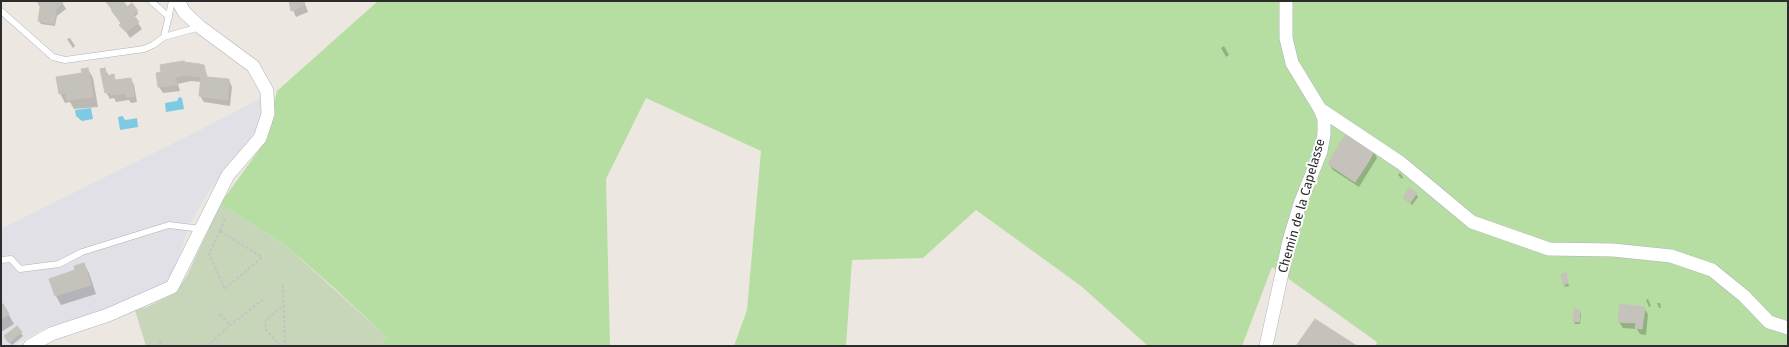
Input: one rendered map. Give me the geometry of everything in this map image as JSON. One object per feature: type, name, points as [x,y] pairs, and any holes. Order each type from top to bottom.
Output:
[{"type":"street","points":[[36,344],[51,334],[108,315],[172,287],[228,175],[260,138],[268,114],[267,91],[253,66],[200,27],[184,12],[178,1]]},
{"type":"street","name":"Chemin de la Capelasse","points":[[1266,346],[1289,241],[1300,204],[1321,152],[1324,119],[1320,109],[1292,63],[1286,38],[1286,1]]},
{"type":"street","points":[[1320,109],[1401,163],[1472,222],[1549,249],[1613,250],[1671,256],[1712,270],[1744,296],[1769,322],[1788,328]]},
{"type":"lane","points":[[151,1],[168,17]]},
{"type":"lane","points":[[164,37],[172,1]]},
{"type":"lane","points":[[1,11],[53,57],[65,60],[144,49],[153,46],[164,37],[200,27]]},
{"type":"lane","points":[[1,260],[11,259],[20,269],[59,264],[82,252],[168,225],[201,228]]},
{"type":"path","points":[[220,231],[262,257],[225,289],[209,254],[226,217]]},
{"type":"path","points":[[283,284],[285,346]]},
{"type":"path","points":[[207,346],[230,325],[264,299]]},
{"type":"path","points":[[281,346],[265,329],[266,320],[284,305]]},
{"type":"path","points":[[220,314],[230,325]]},
{"type":"path","points":[[159,341],[163,346]]},
{"type":"shaded area","points":[[263,97],[263,113],[256,131],[209,191],[188,227],[175,269],[163,287],[103,311],[45,328],[13,346],[1,346],[1,229]]},
{"type":"green space","points":[[378,1],[1788,1],[1788,346],[1376,346],[1377,342],[1272,267],[1242,346],[1148,346],[1081,286],[976,210],[923,258],[852,260],[846,346],[734,346],[747,310],[761,151],[646,98],[606,179],[610,346],[379,346],[387,337],[333,287],[284,244],[220,204],[259,150],[268,129],[277,91]]},
{"type":"green space","points":[[220,204],[284,244],[387,337],[379,346],[146,346],[135,310],[147,307],[175,293],[187,276]]},
{"type":"water","points":[[179,97],[182,98],[184,109],[166,112],[165,103],[177,101]]},
{"type":"water","points":[[91,108],[93,119],[82,121],[76,116],[75,110]]},
{"type":"water","points":[[123,116],[126,120],[137,118],[138,127],[120,130],[118,117]]},
{"type":"building","points":[[36,1],[62,1],[63,3],[54,9],[52,20],[41,19],[41,3]]},
{"type":"building","points":[[119,1],[121,3],[123,1],[139,22],[126,32],[119,25],[121,23],[111,10],[112,9],[106,2]]},
{"type":"building","points":[[289,1],[304,1],[305,5],[291,11]]},
{"type":"building","points":[[132,3],[138,11],[133,14],[127,7]]},
{"type":"building","points":[[56,7],[54,24],[38,21],[40,8],[42,9],[41,19],[52,20],[54,9]]},
{"type":"building","points":[[184,61],[186,75],[175,77],[177,84],[158,87],[156,73],[172,70],[171,63]]},
{"type":"building","points":[[184,62],[199,64],[201,77],[186,75]]},
{"type":"building","points":[[171,63],[172,70],[161,72],[160,65]]},
{"type":"building","points":[[199,64],[204,65],[207,77],[229,79],[227,100],[199,96],[201,77]]},
{"type":"building","points":[[88,68],[93,97],[67,100],[66,93],[59,94],[56,77],[82,73],[81,69]]},
{"type":"building","points":[[105,68],[106,76],[114,74],[115,80],[131,78],[134,96],[127,97],[126,93],[111,95],[111,92],[105,93],[100,69]]},
{"type":"building","points":[[1346,134],[1374,151],[1369,161],[1340,143]]},
{"type":"building","points":[[1340,143],[1356,153],[1352,160],[1356,163],[1353,168],[1333,155]]},
{"type":"building","points":[[1356,153],[1369,161],[1355,182],[1328,164],[1333,155],[1353,168],[1356,163],[1352,160]]},
{"type":"building","points":[[1409,188],[1417,193],[1410,203],[1403,198]]},
{"type":"building","points":[[84,263],[91,285],[55,296],[49,279],[75,270],[74,266]]},
{"type":"building","points":[[1566,273],[1568,283],[1563,285],[1561,274]]},
{"type":"building","points":[[3,304],[9,314],[1,319],[1,305]]},
{"type":"building","points":[[1620,304],[1645,307],[1642,329],[1635,328],[1636,323],[1618,322]]},
{"type":"building","points":[[1574,309],[1580,310],[1579,322],[1573,321]]},
{"type":"building","points":[[1315,319],[1357,346],[1296,346]]},
{"type":"building","points":[[17,326],[22,332],[9,343],[4,336]]}]
